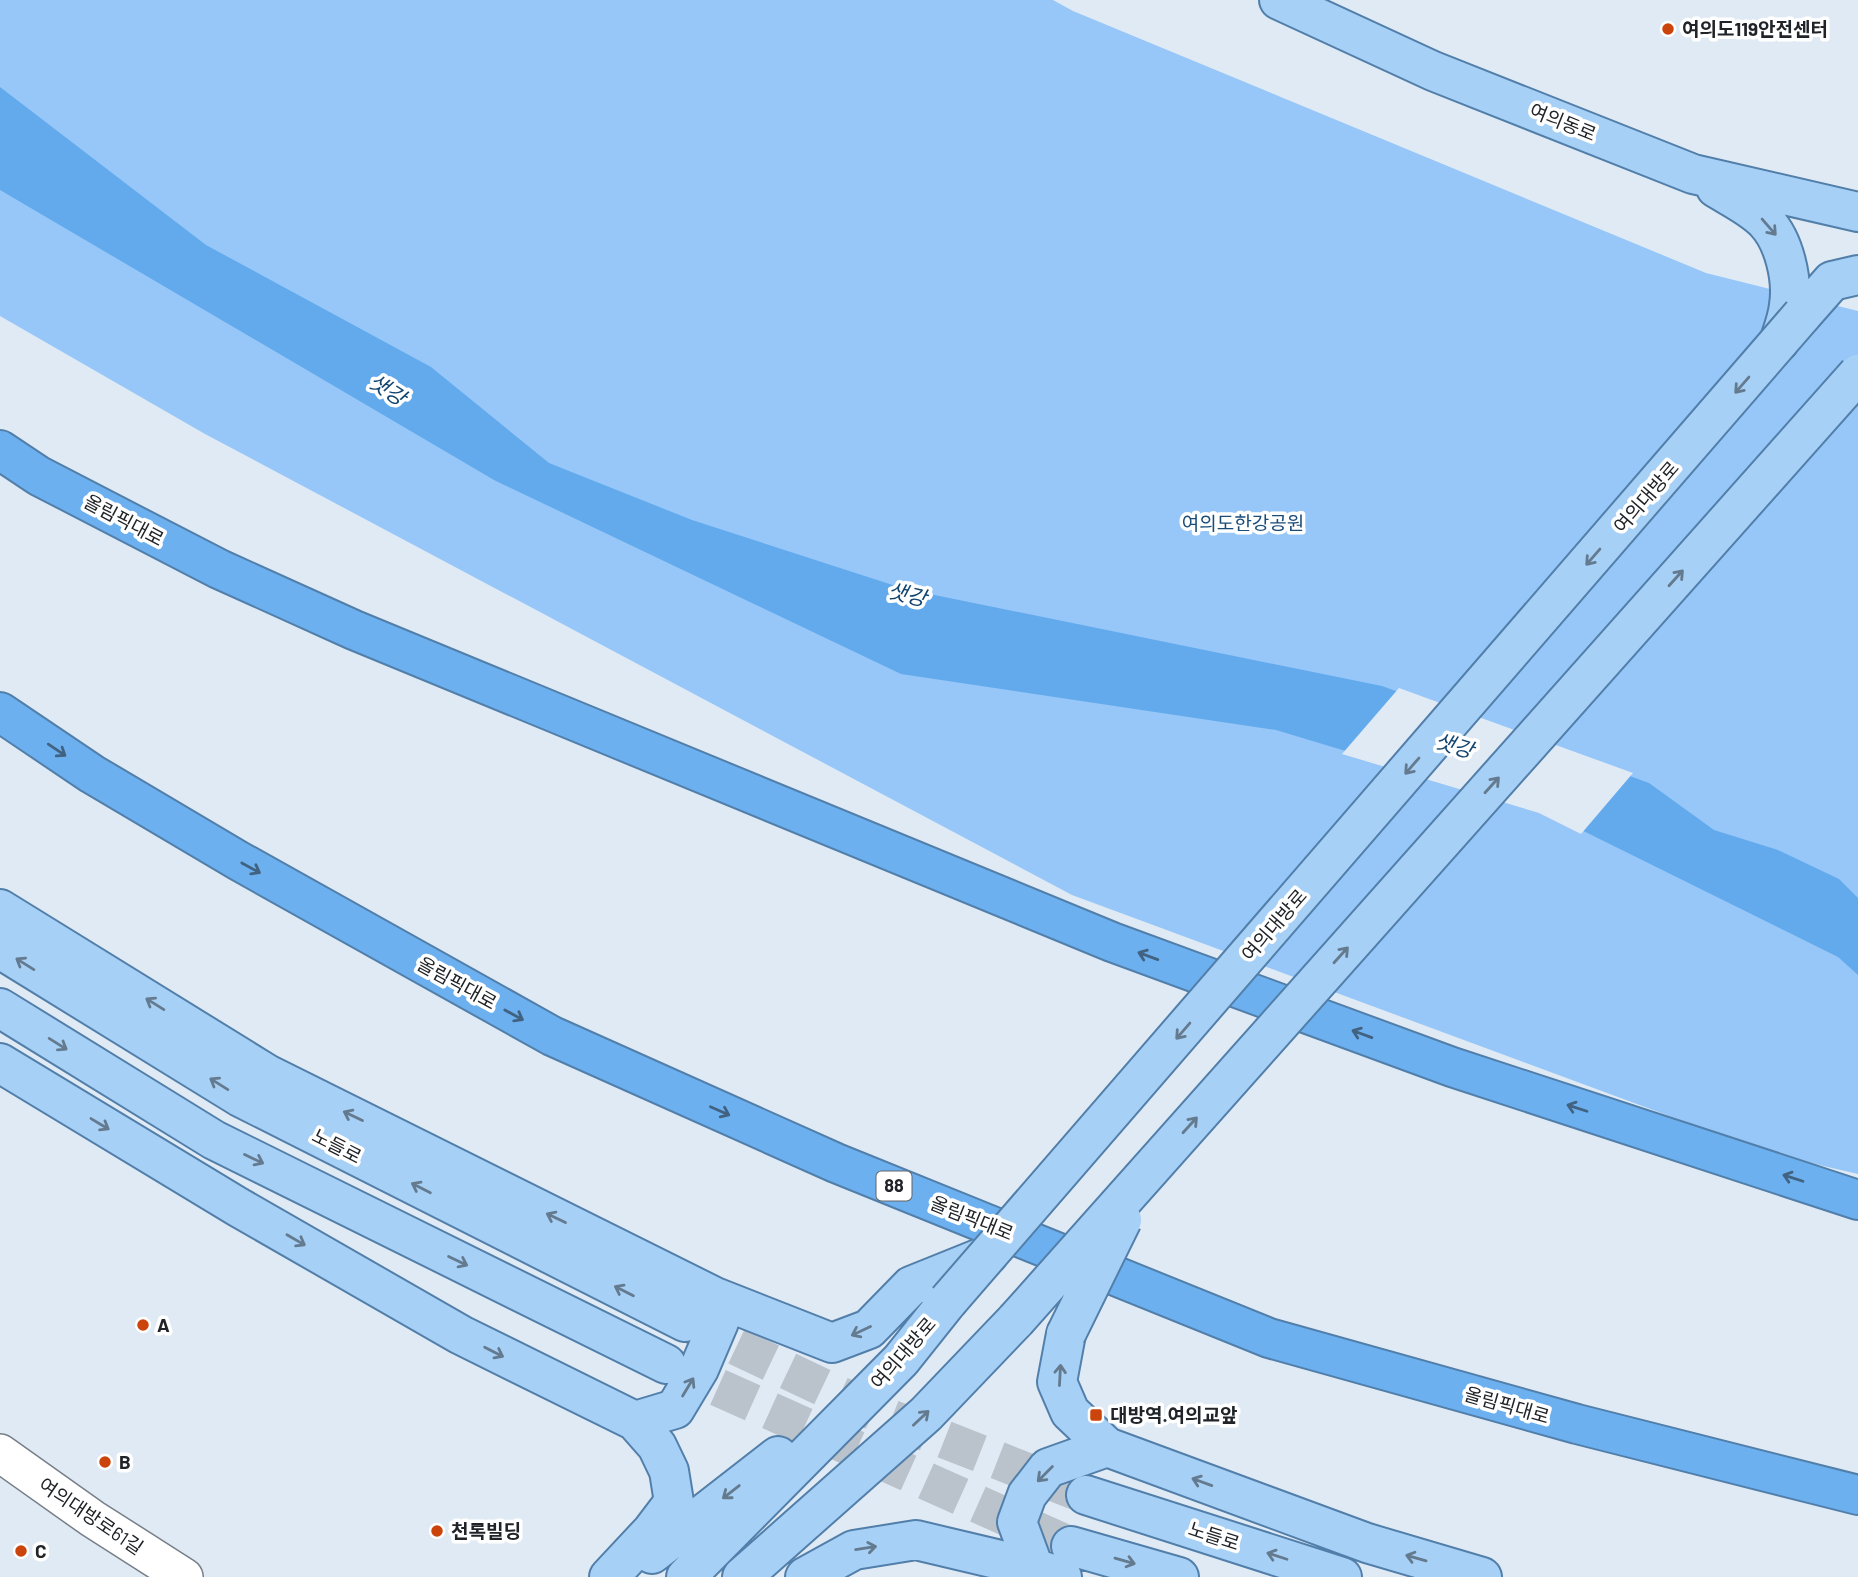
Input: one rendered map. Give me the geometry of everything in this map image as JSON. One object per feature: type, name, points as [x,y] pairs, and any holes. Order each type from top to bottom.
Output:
[{"type":"highway","name":"올림픽대로","points":[[0,450],[39,476],[219,569],[342,624],[1112,942],[1452,1067],[1858,1200]]},
{"type":"highway","name":"올림픽대로","points":[[0,712],[92,774],[239,861],[552,1036],[836,1163],[1269,1338],[1577,1424],[1858,1495]]},
{"type":"main road","name":"여의동로","points":[[1279,0],[1433,71],[1693,174],[1858,212]]},
{"type":"main road","points":[[1693,174],[1755,213],[1777,237],[1787,270],[1790,320]]},
{"type":"main road","name":"여의대방로","points":[[686,1577],[901,1360],[948,1301],[1790,320],[1832,281],[1858,275]]},
{"type":"main road","points":[[741,1577],[926,1415],[1016,1320],[1858,374]]},
{"type":"main road","points":[[0,909],[267,1073],[715,1297],[832,1343],[869,1329],[911,1286],[988,1255]]},
{"type":"main road","name":"노들로","points":[[0,949],[240,1097],[685,1322]]},
{"type":"main road","points":[[0,1008],[214,1140],[666,1364]]},
{"type":"main road","points":[[0,1063],[239,1207],[461,1335],[635,1421],[657,1446],[670,1471],[674,1502],[652,1531],[609,1577]]},
{"type":"main road","points":[[1144,1176],[1066,1334],[1057,1382],[1070,1412],[1107,1447],[1367,1543],[1482,1577]]},
{"type":"main road","points":[[635,1421],[675,1409],[699,1369],[719,1322],[715,1297]]},
{"type":"main road","points":[[622,1577],[901,1360]]},
{"type":"main road","points":[[793,1577],[892,1444]]},
{"type":"main road","points":[[1056,1563],[1017,1522],[1027,1495],[1048,1468],[1107,1447]]},
{"type":"main road","name":"노들로","points":[[1086,1495],[1342,1577]]},
{"type":"main road","points":[[805,1577],[854,1550],[916,1540],[1056,1563],[1178,1577]]},
{"type":"street","name":"여의대방로61길","points":[[0,1453],[93,1519],[184,1577]]},
{"type":"green space","name":"여의도한강공원","points":[[0,0],[1053,0],[1073,11],[1706,273],[1858,311],[1858,1174],[1772,1154],[1072,895],[205,434],[0,316]]},
{"type":"water","name":"샛강","points":[[0,87],[206,245],[431,367],[549,463],[692,520],[905,589],[1382,686],[1649,783],[1714,830],[1778,850],[1839,879],[1858,898],[1858,975],[1838,957],[1541,810],[1276,730],[901,674],[494,480],[0,190]]},
{"type":"pier","points":[[1399,688],[1633,773],[1581,834],[1539,813],[1342,754]]},
{"type":"tunnel","points":[[685,1322],[877,1413],[1086,1495]]},
{"type":"tunnel","points":[[666,1364],[1071,1546]]},
{"type":"place","name":"여의도119안전센터","points":[[1668,29]]},
{"type":"place","name":"A","points":[[143,1325]]},
{"type":"place","name":"대방역.여의교앞","points":[[1096,1415]]},
{"type":"place","name":"B","points":[[105,1462]]},
{"type":"place","name":"천록빌딩","points":[[437,1531]]},
{"type":"place","name":"C","points":[[21,1551]]}]
